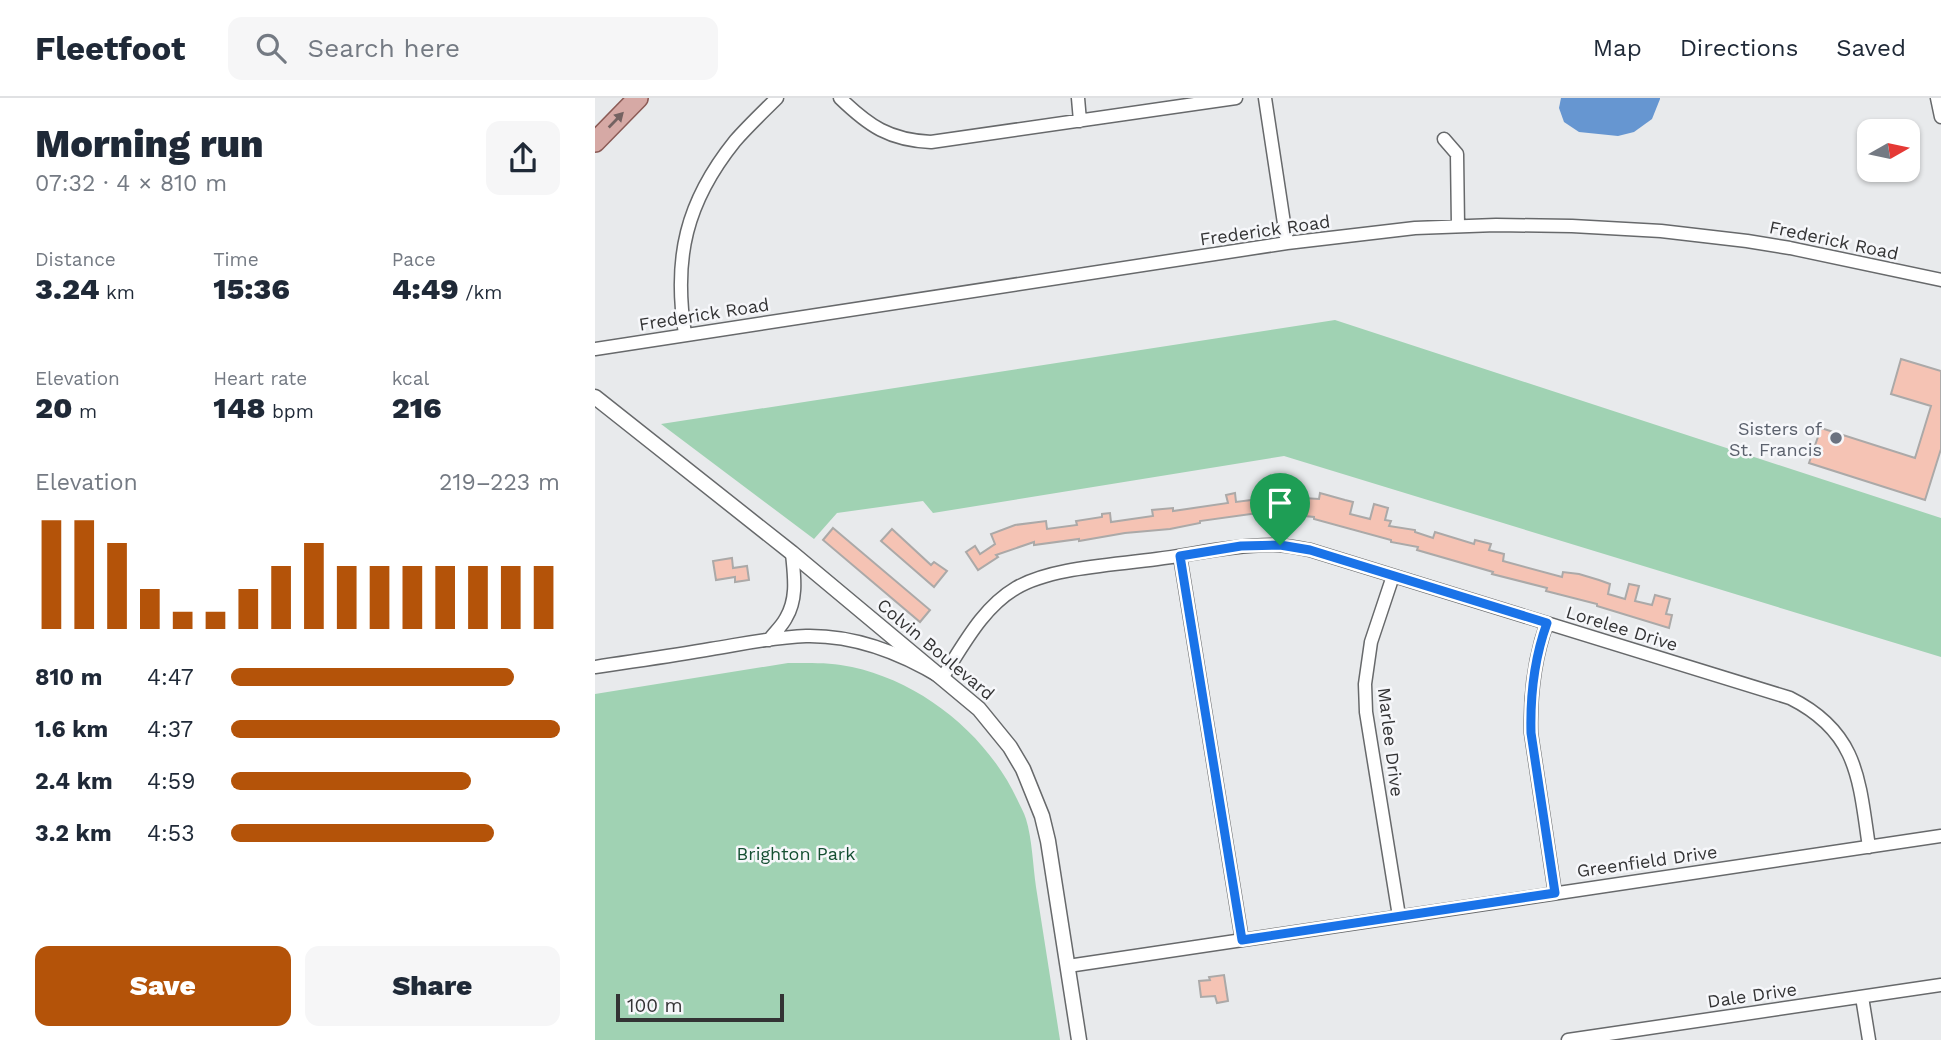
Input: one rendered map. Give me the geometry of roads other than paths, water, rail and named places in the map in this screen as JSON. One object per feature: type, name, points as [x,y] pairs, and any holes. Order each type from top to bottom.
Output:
[{"type":"main road","points":[[595,142],[638,98]]},
{"type":"street","points":[[685,334],[680,273],[684,245],[695,207],[721,160],[737,139],[777,98]]},
{"type":"street","points":[[840,98],[869,125],[884,133],[914,142],[930,142],[1236,98]]},
{"type":"street","points":[[1078,98],[1080,121]]},
{"type":"street","points":[[1265,98],[1287,243]]},
{"type":"street","points":[[1937,98],[1941,117]]},
{"type":"street","points":[[1444,139],[1457,153],[1458,226]]},
{"type":"street","name":"Frederick Road","points":[[595,349],[1287,243],[1415,228],[1572,226],[1704,235],[1790,248],[1941,280]]},
{"type":"street","name":"Colvin Boulevard","points":[[595,397],[792,553],[961,692],[995,727],[1023,769],[1034,792],[1048,841],[1079,1040]]},
{"type":"street","name":"Lorelee Drive","points":[[941,678],[989,609],[1031,580],[1047,575],[1241,546],[1280,545],[1310,550],[1790,698],[1804,705],[1835,731],[1850,755],[1860,786],[1869,846]]},
{"type":"street","points":[[769,640],[786,618],[794,599],[792,553]]},
{"type":"street","points":[[1180,556],[1242,940]]},
{"type":"street","name":"Marlee Drive","points":[[1393,576],[1371,642],[1366,684],[1367,712],[1399,916]]},
{"type":"street","points":[[1547,623],[1536,661],[1530,709],[1531,733],[1555,893]]},
{"type":"street","points":[[595,667],[807,636],[857,642],[905,657],[941,678]]},
{"type":"street","name":"Greenfield Drive","points":[[1067,966],[1941,836]]},
{"type":"street","name":"Dale Drive","points":[[1568,1040],[1941,985]]},
{"type":"street","points":[[1862,998],[1869,1040]]},
{"type":"water","points":[[1561,98],[1660,99],[1652,119],[1634,132],[1618,136],[1579,132],[1564,122],[1559,108]]},
{"type":"place","name":"Sisters of St. Francis","points":[[1836,438]]},
{"type":"park label","name":"Brighton Park","points":[[796,853]]}]
